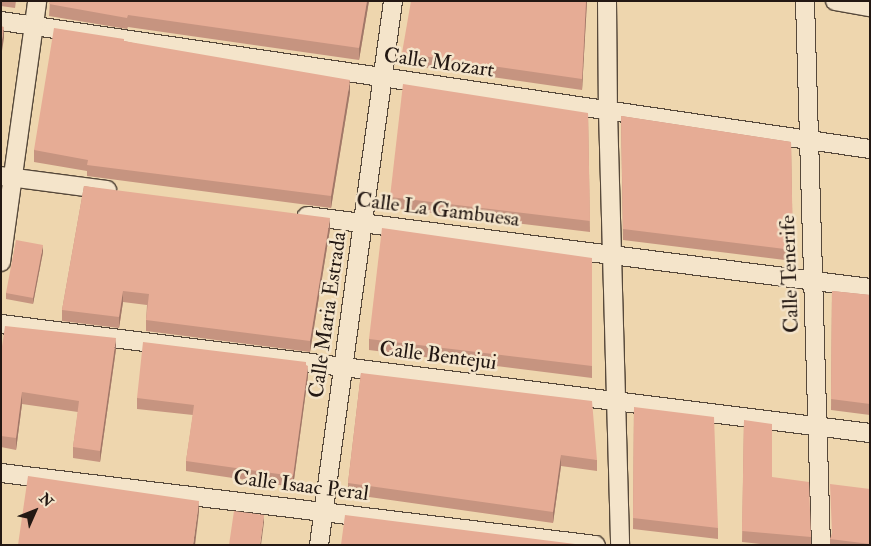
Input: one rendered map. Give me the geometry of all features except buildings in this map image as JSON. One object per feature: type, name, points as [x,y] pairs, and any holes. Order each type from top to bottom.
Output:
[{"type":"street","points":[[1,262],[7,177],[37,1]]},
{"type":"street","name":"Calle Maria Estrada","points":[[319,545],[393,1]]},
{"type":"street","points":[[607,1],[608,111],[620,545]]},
{"type":"street","name":"Calle Tenerife","points":[[805,1],[821,545]]},
{"type":"street","points":[[835,1],[870,7]]},
{"type":"street","name":"Calle Mozart","points":[[1,21],[870,149]]},
{"type":"street","points":[[7,177],[120,192]]},
{"type":"street","name":"Calle La Gambuesa","points":[[295,214],[870,288]]},
{"type":"street","name":"Calle Bentejui","points":[[1,324],[870,433]]},
{"type":"street","name":"Calle Isaac Peral","points":[[1,473],[596,545]]}]
